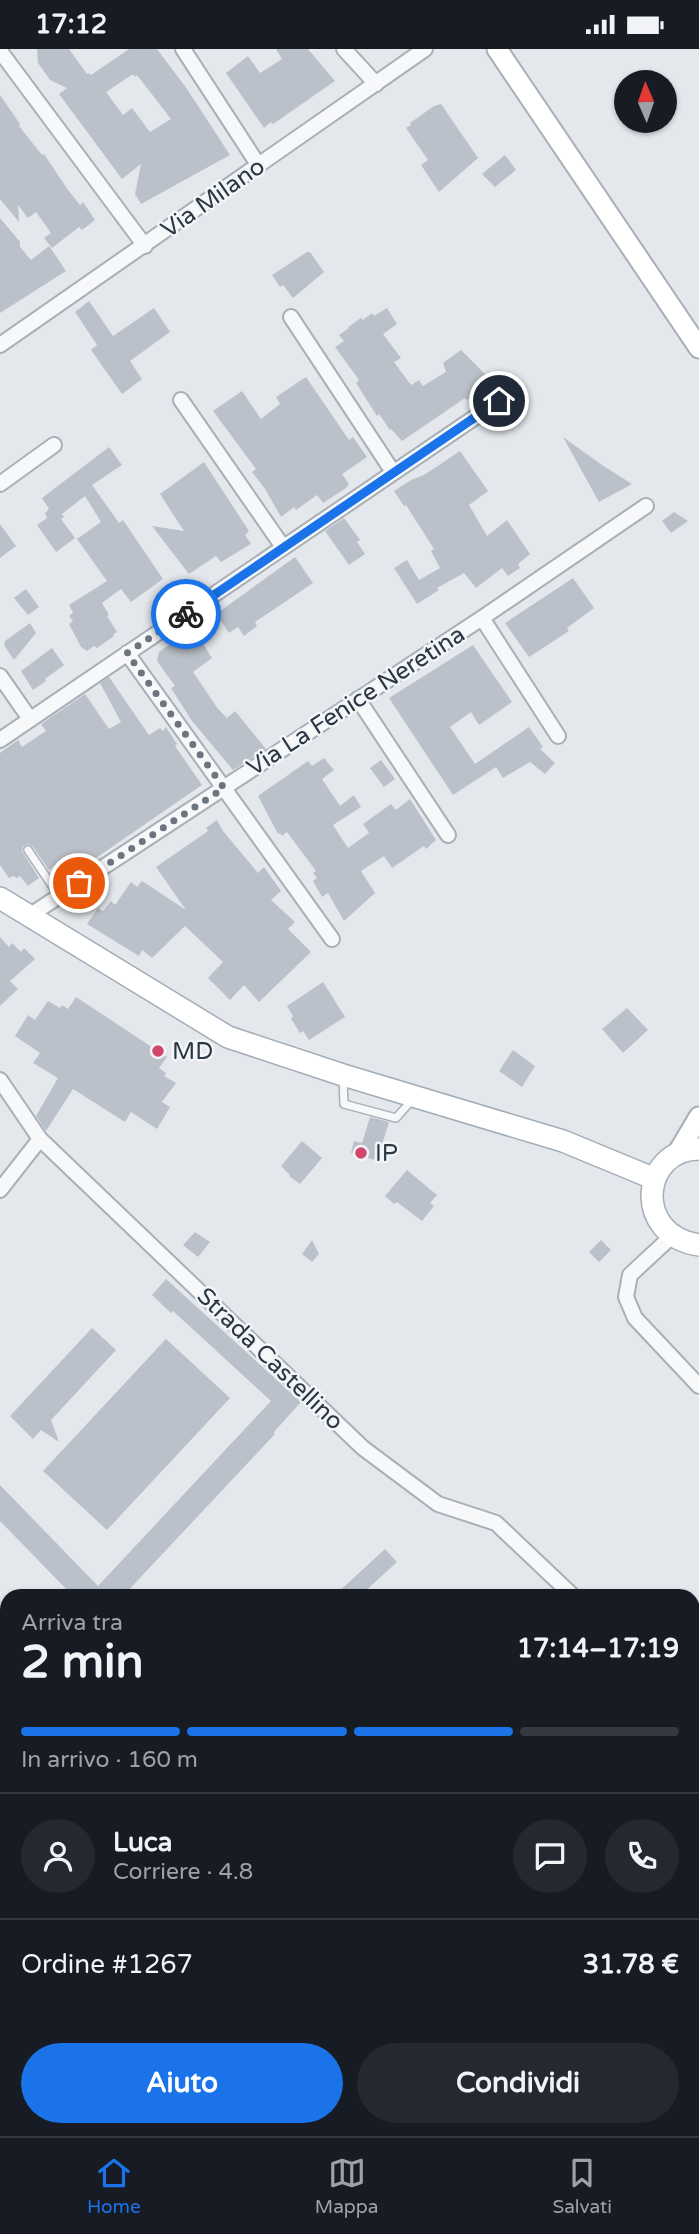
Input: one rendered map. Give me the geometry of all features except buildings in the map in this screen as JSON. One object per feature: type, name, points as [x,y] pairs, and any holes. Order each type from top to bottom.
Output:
[{"type":"main road","points":[[0,898],[228,1037],[414,1097],[564,1141],[655,1179]]},
{"type":"main road","points":[[699,1149],[677,1154],[664,1165],[655,1179],[652,1195],[654,1210],[661,1225],[672,1236],[685,1243],[699,1245]]},
{"type":"street","points":[[183,49],[259,166]]},
{"type":"street","points":[[344,49],[376,84]]},
{"type":"street","name":"Via Milano","points":[[0,345],[425,49]]},
{"type":"street","points":[[497,49],[699,348]]},
{"type":"street","points":[[0,51],[145,246]]},
{"type":"street","points":[[291,317],[393,473]]},
{"type":"street","points":[[181,400],[283,547]]},
{"type":"street","points":[[0,740],[499,401]]},
{"type":"street","points":[[0,484],[54,445]]},
{"type":"street","name":"Via La Fenice Neretina","points":[[29,916],[482,618],[646,506]]},
{"type":"street","points":[[482,618],[558,736]]},
{"type":"street","points":[[127,653],[332,939]]},
{"type":"street","points":[[0,676],[30,719]]},
{"type":"street","points":[[358,699],[449,835]]},
{"type":"street","name":"Strada Castellino","points":[[0,1080],[40,1139],[363,1448],[438,1503],[496,1523],[566,1589]]},
{"type":"street","points":[[677,1154],[699,1117]]},
{"type":"street","points":[[0,1190],[40,1139]]},
{"type":"street","points":[[672,1236],[630,1275],[626,1297],[635,1318],[699,1386]]},
{"type":"lane","points":[[28,850],[59,897]]},
{"type":"way so far","points":[[79,883],[224,788],[127,653],[186,614]]},
{"type":"place","name":"MD","points":[[158,1051]]},
{"type":"place","name":"IP","points":[[361,1153]]},
{"type":"route","points":[[186,614],[499,401]]}]
